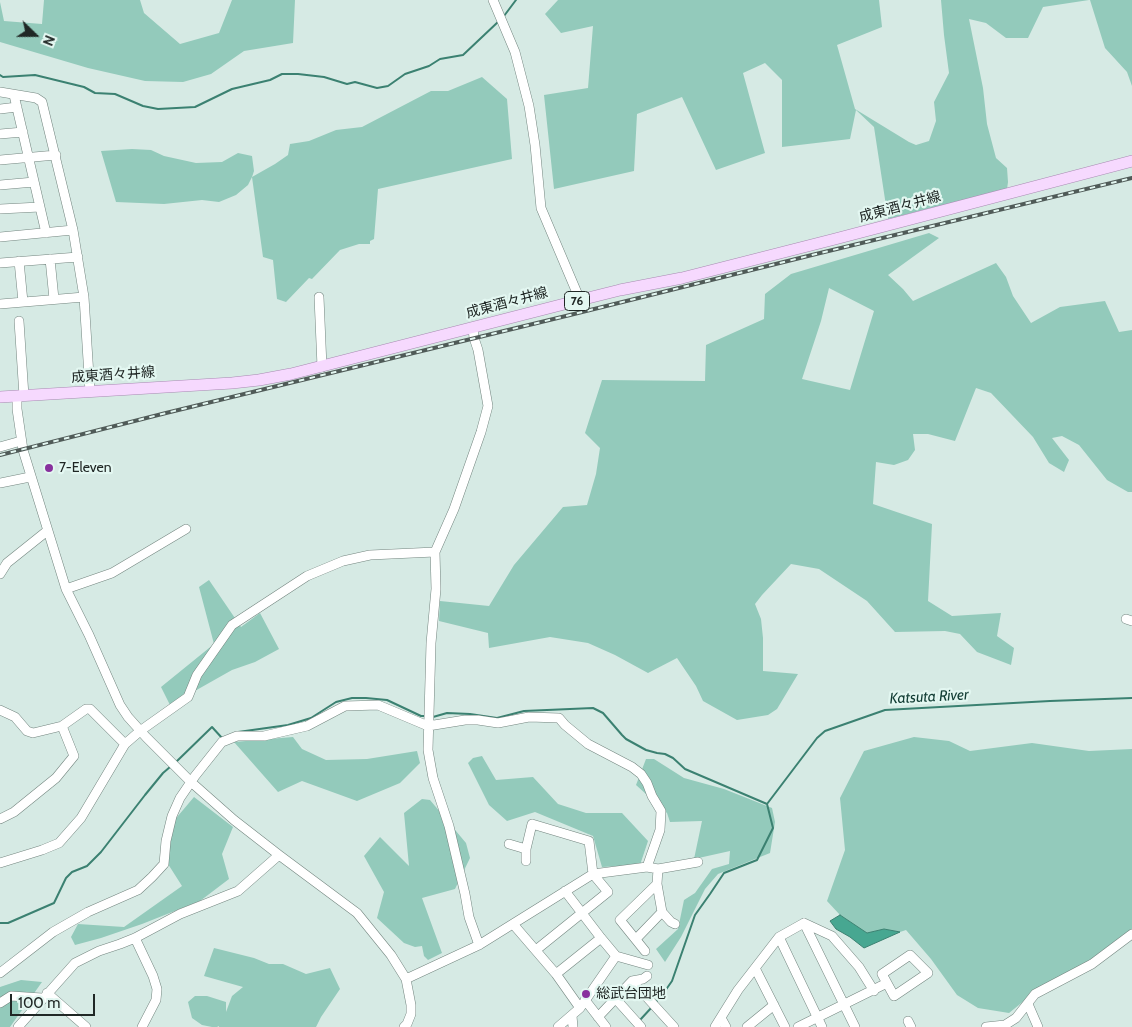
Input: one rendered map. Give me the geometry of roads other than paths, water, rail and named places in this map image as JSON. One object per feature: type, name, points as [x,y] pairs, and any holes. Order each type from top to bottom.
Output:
[{"type":"main road","name":"成東酒々井線","points":[[0,397],[241,382],[291,374],[620,290],[682,278],[844,237],[1131,158]]},
{"type":"street","points":[[493,0],[515,52],[529,106],[541,208],[580,300]]},
{"type":"street","points":[[0,92],[36,98],[42,102],[74,230],[84,297],[90,392]]},
{"type":"street","points":[[14,95],[46,233]]},
{"type":"street","points":[[0,109],[17,107]]},
{"type":"street","points":[[0,134],[22,132]]},
{"type":"street","points":[[0,160],[56,155]]},
{"type":"street","points":[[0,185],[34,182]]},
{"type":"street","points":[[0,209],[40,207]]},
{"type":"street","points":[[0,237],[74,230]]},
{"type":"street","points":[[0,263],[78,257]]},
{"type":"street","points":[[50,259],[54,299]]},
{"type":"street","points":[[18,261],[23,302]]},
{"type":"street","points":[[0,304],[84,297]]},
{"type":"street","points":[[318,298],[322,367]]},
{"type":"street","points":[[19,321],[21,396],[17,409],[23,450],[30,477],[66,589],[120,705],[140,730],[191,782],[234,820],[357,913],[391,955],[406,979],[412,1005],[411,1014],[404,1027]]},
{"type":"street","points":[[473,328],[488,406],[454,509],[435,552],[436,589],[431,643],[428,750],[432,778],[449,826],[469,917],[479,945]]},
{"type":"street","points":[[0,447],[22,441]]},
{"type":"street","points":[[0,483],[30,477]]},
{"type":"street","points":[[66,589],[112,573],[186,529]]},
{"type":"street","points":[[0,574],[7,563],[47,531]]},
{"type":"street","points":[[0,863],[60,843],[81,818],[125,744],[140,730],[188,697],[197,675],[232,625],[307,576],[343,561],[370,555],[435,552]]},
{"type":"street","points":[[0,973],[53,932],[88,912],[138,890],[152,877],[164,864],[166,841],[172,816],[180,798],[222,742],[237,736],[264,736],[306,726],[345,706],[378,705],[428,726],[464,720],[498,723],[529,716],[559,718],[588,744],[632,767],[648,783],[652,796],[661,811],[660,830],[647,867]]},
{"type":"street","points":[[0,710],[15,717],[27,732],[33,733],[62,726],[86,709],[90,709],[125,744]]},
{"type":"street","points":[[0,819],[14,812],[56,778],[74,756],[62,726]]},
{"type":"street","points":[[526,861],[526,849],[532,824],[589,841],[593,874],[608,892],[536,950]]},
{"type":"street","points":[[509,844],[526,849]]},
{"type":"street","points":[[18,1027],[75,963],[99,951],[135,938],[180,914],[238,890],[279,855]]},
{"type":"street","points":[[406,979],[479,945],[593,874],[647,867],[658,869],[698,862]]},
{"type":"street","points":[[658,869],[657,884],[662,912],[675,924]]},
{"type":"street","points":[[645,951],[620,920],[657,884]]},
{"type":"street","points":[[565,891],[616,956],[648,965]]},
{"type":"street","points":[[636,939],[662,912]]},
{"type":"street","points":[[715,1027],[738,990],[779,937],[804,923]]},
{"type":"street","points":[[804,923],[832,936],[859,966],[874,991]]},
{"type":"street","points":[[804,923],[855,1027]]},
{"type":"street","points":[[513,924],[583,1004],[606,1027]]},
{"type":"street","points":[[986,1027],[1005,1026],[1016,1018],[1035,994],[1092,964],[1132,934]]},
{"type":"street","points":[[779,937],[822,1027]]},
{"type":"street","points":[[135,938],[157,989],[156,1000],[142,1027]]},
{"type":"street","points":[[556,974],[601,938]]},
{"type":"street","points":[[910,955],[928,973],[894,996],[887,983],[882,974],[910,955]]},
{"type":"street","points":[[558,1027],[583,1004],[616,956]]},
{"type":"street","points":[[755,968],[785,1027]]},
{"type":"street","points":[[598,1017],[632,981],[643,979],[647,976]]},
{"type":"street","points":[[632,981],[674,1027]]},
{"type":"street","points":[[798,1027],[887,983]]},
{"type":"street","points":[[0,1003],[11,996],[45,995],[86,1027]]},
{"type":"street","points":[[615,998],[641,1027]]},
{"type":"street","points":[[747,1027],[774,1004]]},
{"type":"street","points":[[1028,1004],[1038,1027]]},
{"type":"street","points":[[572,1016],[573,1027]]},
{"type":"street","points":[[721,1018],[726,1027]]},
{"type":"waterway","points":[[504,16],[516,0]]},
{"type":"waterway","points":[[0,75],[3,77],[35,75],[84,87],[95,93],[115,94],[143,106],[158,109],[195,107],[232,89],[270,80],[282,74],[324,77],[347,84],[355,82],[377,88],[388,86],[405,74],[429,66],[440,59],[463,55],[499,21]]},
{"type":"waterway","points":[[238,732],[288,725],[311,718],[336,702],[352,698],[387,700],[421,716],[426,716]]},
{"type":"waterway","name":"Katsuta River","points":[[767,804],[817,738],[825,731],[885,710],[1132,698]]},
{"type":"waterway","points":[[433,717],[447,713],[497,718],[524,711],[593,708],[603,713],[626,739],[646,750],[665,754],[673,758],[685,769],[767,804]]},
{"type":"waterway","points":[[176,762],[212,727],[222,738]]},
{"type":"waterway","points":[[0,923],[8,923],[54,903],[66,878],[72,872],[87,866],[101,852],[145,795],[170,767]]},
{"type":"waterway","points":[[655,1003],[672,981],[695,915],[724,873],[757,860],[773,828],[767,804]]},
{"type":"waterway","points":[[640,1020],[652,1007]]},
{"type":"railway","points":[[0,455],[1132,178]]},
{"type":"place","name":"7-Eleven","points":[[49,468]]},
{"type":"place","name":"総武台団地","points":[[586,994]]}]
